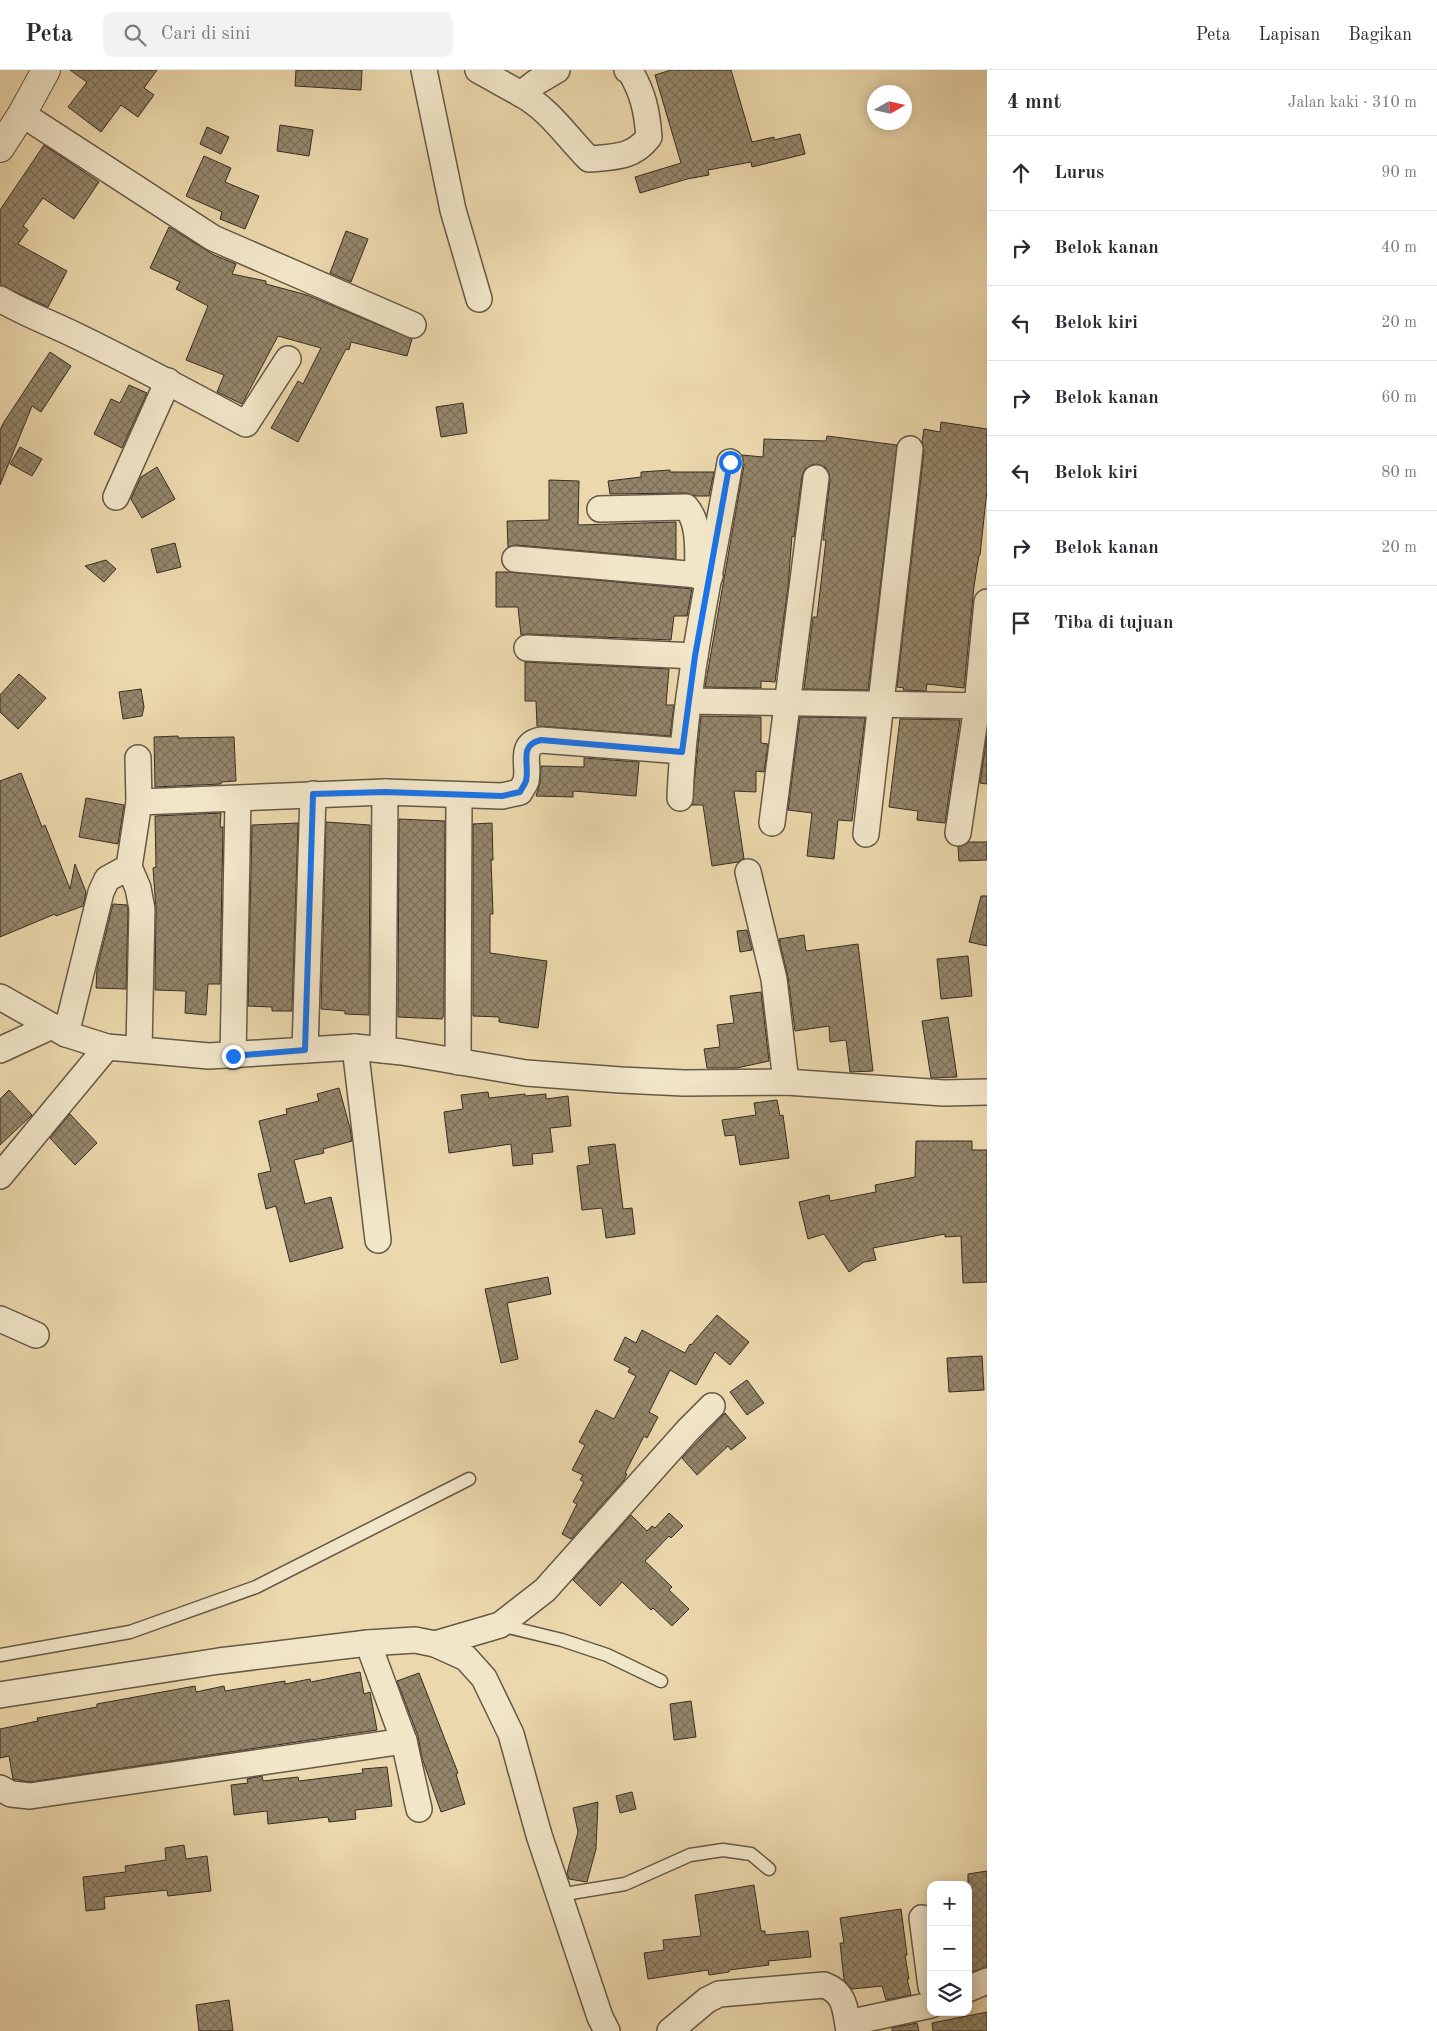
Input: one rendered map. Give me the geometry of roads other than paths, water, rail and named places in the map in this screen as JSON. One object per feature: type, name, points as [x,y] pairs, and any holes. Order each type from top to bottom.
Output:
[{"type":"street","points":[[0,148],[22,114],[46,70]]},
{"type":"street","points":[[424,70],[453,210],[479,299]]},
{"type":"street","points":[[478,70],[536,103],[555,120],[589,159],[631,153],[640,148],[649,137],[648,121],[641,91],[630,71],[627,70]]},
{"type":"street","points":[[521,94],[556,70]]},
{"type":"street","points":[[22,114],[213,238],[413,325]]},
{"type":"street","points":[[0,299],[15,308],[67,331],[168,381],[246,424],[288,359]]},
{"type":"street","points":[[116,497],[168,381]]},
{"type":"street","points":[[866,834],[910,449]]},
{"type":"street","points":[[680,798],[682,752],[704,576],[730,462]]},
{"type":"street","points":[[772,823],[816,478]]},
{"type":"street","points":[[600,509],[686,507],[693,515],[704,576]]},
{"type":"street","points":[[515,559],[704,576]]},
{"type":"street","points":[[958,833],[982,706],[987,602]]},
{"type":"street","points":[[528,648],[695,656]]},
{"type":"street","points":[[689,701],[982,706]]},
{"type":"street","points":[[139,802],[385,792],[502,796],[520,792],[526,782],[528,748],[533,742],[541,740],[682,752]]},
{"type":"street","points":[[138,758],[139,802],[129,867],[138,888],[142,909],[140,1049]]},
{"type":"street","points":[[383,1050],[385,792]]},
{"type":"street","points":[[305,1050],[313,794]]},
{"type":"street","points":[[458,1062],[459,795]]},
{"type":"street","points":[[233,1056],[238,799]]},
{"type":"street","points":[[59,1030],[101,892],[107,880],[129,867]]},
{"type":"street","points":[[748,872],[774,979],[786,1082]]},
{"type":"street","points":[[0,997],[59,1030],[107,1047],[209,1056],[355,1048],[383,1050],[526,1073],[621,1080],[684,1083],[786,1082],[944,1093],[987,1092]]},
{"type":"street","points":[[0,1050],[59,1030]]},
{"type":"street","points":[[0,1176],[107,1047]]},
{"type":"street","points":[[355,1048],[378,1240]]},
{"type":"street","points":[[0,1319],[36,1335]]},
{"type":"street","points":[[435,1644],[500,1625],[545,1590],[688,1430],[712,1406]]},
{"type":"street","points":[[0,1695],[219,1661],[368,1643],[415,1640],[435,1644],[466,1658],[484,1678],[511,1734],[539,1835],[606,2031]]},
{"type":"street","points":[[368,1643],[404,1741],[419,1809]]},
{"type":"street","points":[[0,1788],[11,1794],[30,1796],[404,1741]]},
{"type":"street","points":[[922,1918],[929,1971]]},
{"type":"street","points":[[972,1987],[987,1981]]},
{"type":"street","points":[[670,2031],[707,2000],[720,1994],[824,1985],[834,1989],[842,1996],[848,2027],[927,2006]]},
{"type":"lane","points":[[0,1655],[130,1632],[256,1587],[469,1479]]},
{"type":"lane","points":[[500,1625],[562,1640],[607,1655],[661,1681]]},
{"type":"lane","points":[[559,1895],[625,1884],[690,1855],[723,1850],[751,1854],[770,1869]]}]
